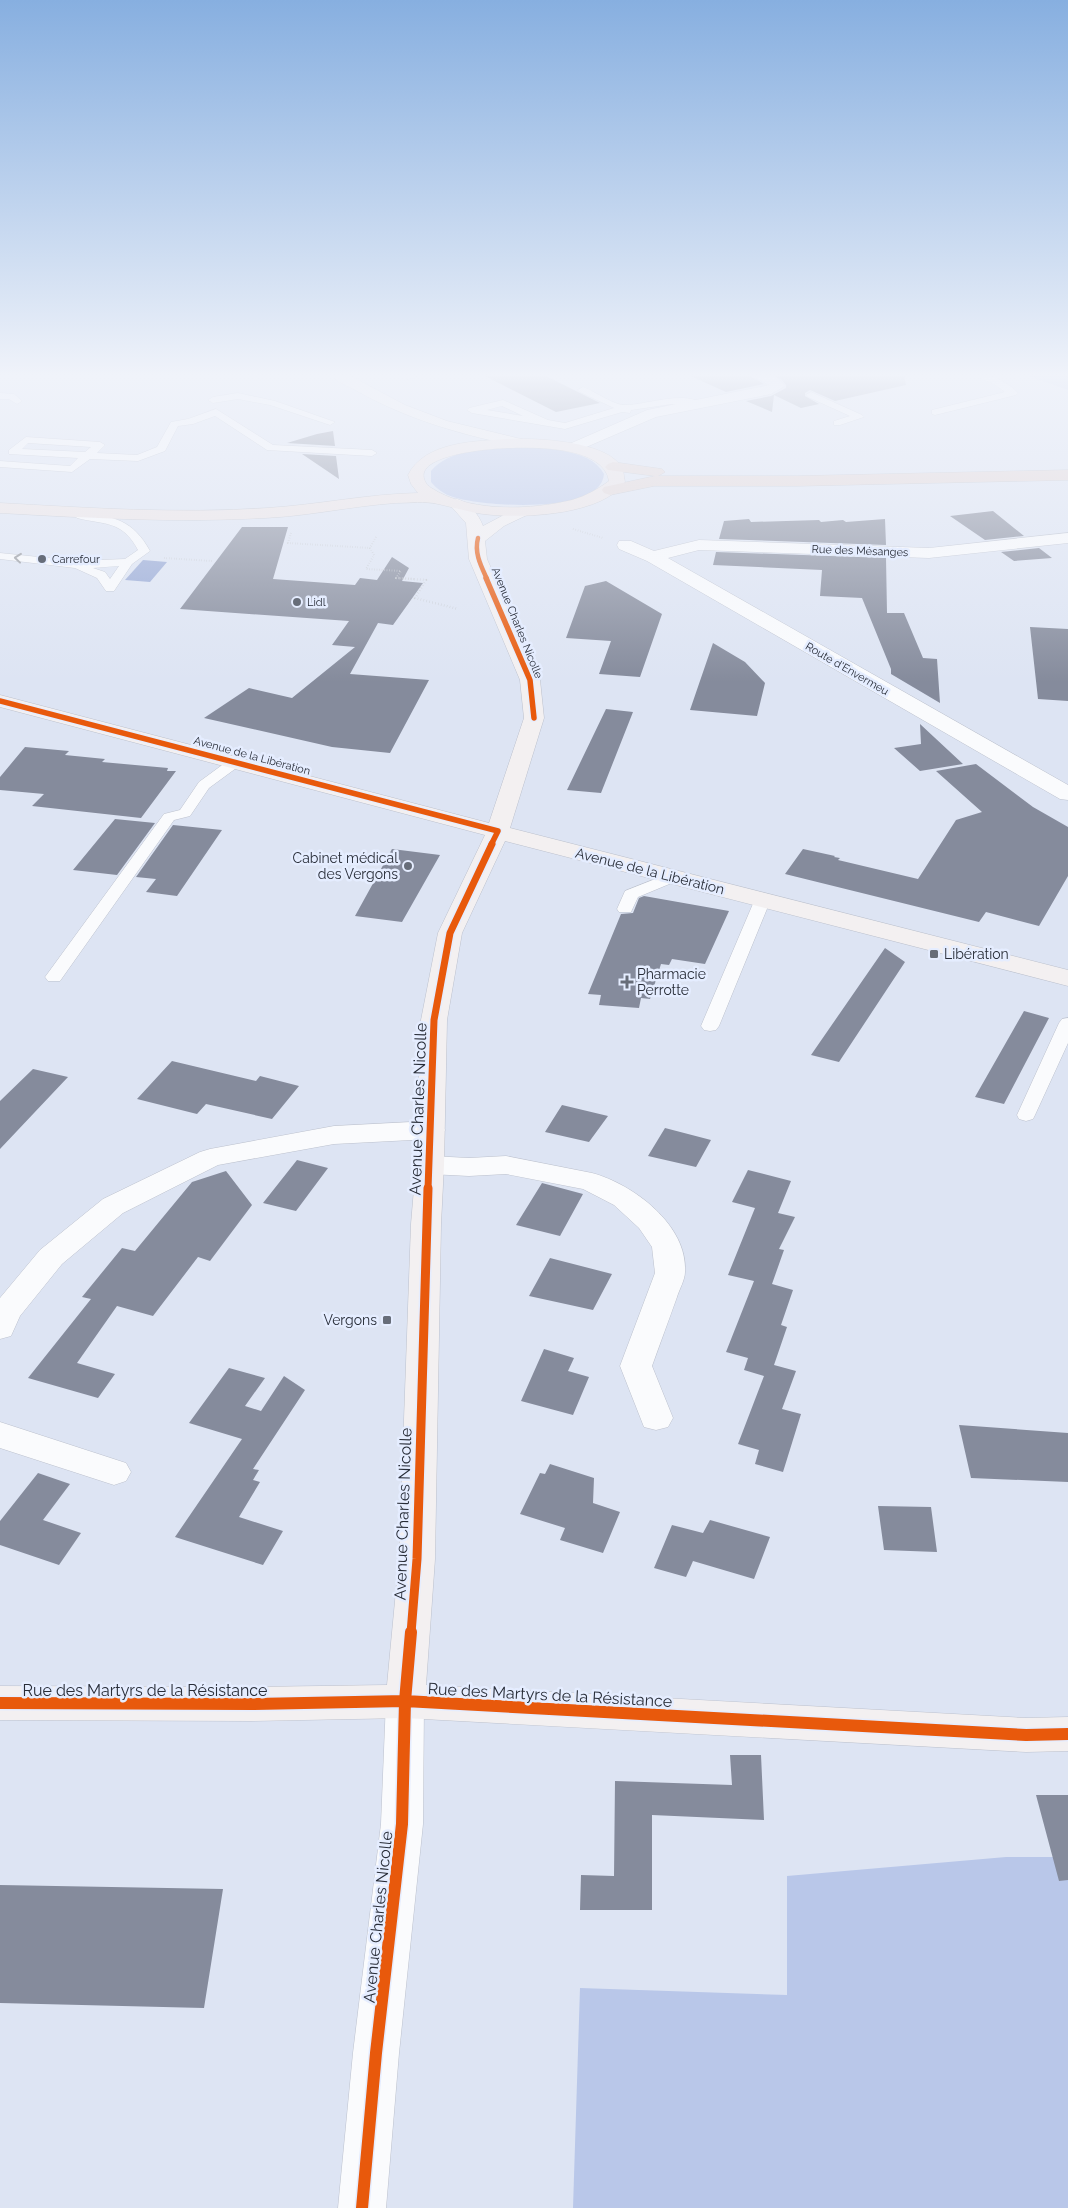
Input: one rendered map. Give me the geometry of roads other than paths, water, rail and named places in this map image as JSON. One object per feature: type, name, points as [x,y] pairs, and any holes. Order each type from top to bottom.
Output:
[{"type":"highway","points":[[610,490],[654,481],[807,481],[1023,476]]},
{"type":"main road","points":[[0,496],[178,504],[231,504],[325,496],[402,479],[406,476]]},
{"type":"main road","points":[[478,538],[498,523],[531,511],[581,503],[610,490],[616,482],[617,476]]},
{"type":"main road","points":[[402,479],[417,482],[425,491],[439,499]]},
{"type":"main road","points":[[0,508],[123,513],[230,514],[267,513],[380,499],[414,497],[439,499],[485,509],[531,511]]},
{"type":"main road","name":"Avenue Charles Nicolle","points":[[405,1701],[417,1559],[426,1224],[430,1164],[434,1020],[450,933],[498,831],[534,718],[530,680],[478,559],[476,545],[478,538],[474,521],[457,504]]},
{"type":"main road","name":"Avenue de la Libération","points":[[0,701],[451,820],[1068,978]]},
{"type":"main road","name":"Rue des Martyrs de la Résistance","points":[[0,1703],[251,1704],[405,1701],[1026,1736],[1068,1734]]},
{"type":"street","name":"Rue des Mésanges","points":[[653,557],[699,545],[929,553],[1068,538]]},
{"type":"street","name":"Route d'Envermeu","points":[[625,545],[653,557],[1068,794]]},
{"type":"street","points":[[0,1328],[5,1313],[51,1257],[113,1206],[210,1158],[334,1135],[431,1130]]},
{"type":"street","points":[[430,1164],[468,1167],[506,1165],[592,1182],[624,1198],[650,1221],[667,1246],[670,1273],[636,1366],[656,1418]]},
{"type":"street","points":[[0,1435],[114,1472]]},
{"type":"street","name":"Avenue Charles Nicolle","points":[[362,2208],[376,2053],[402,1824],[405,1701]]},
{"type":"lane","points":[[0,508],[105,518],[125,525],[139,540],[144,551],[132,560],[110,588],[101,575],[77,565]]},
{"type":"lane","points":[[0,556],[77,565],[132,560]]},
{"type":"lane","points":[[54,977],[169,817],[184,814],[204,785],[234,763]]},
{"type":"lane","points":[[625,909],[631,894],[673,877]]},
{"type":"lane","points":[[710,1026],[763,899]]},
{"type":"lane","points":[[1026,1115],[1068,1023]]},
{"type":"place","name":"Carrefour","points":[[42,559]]},
{"type":"place","name":"Lidl","points":[[297,602]]},
{"type":"place","name":"Cabinet médical des Vergons","points":[[408,866]]},
{"type":"place","name":"Libération","points":[[934,954]]},
{"type":"place","name":"Pharmacie Perrotte","points":[[627,982]]},
{"type":"place","name":"Vergons","points":[[387,1320]]}]
